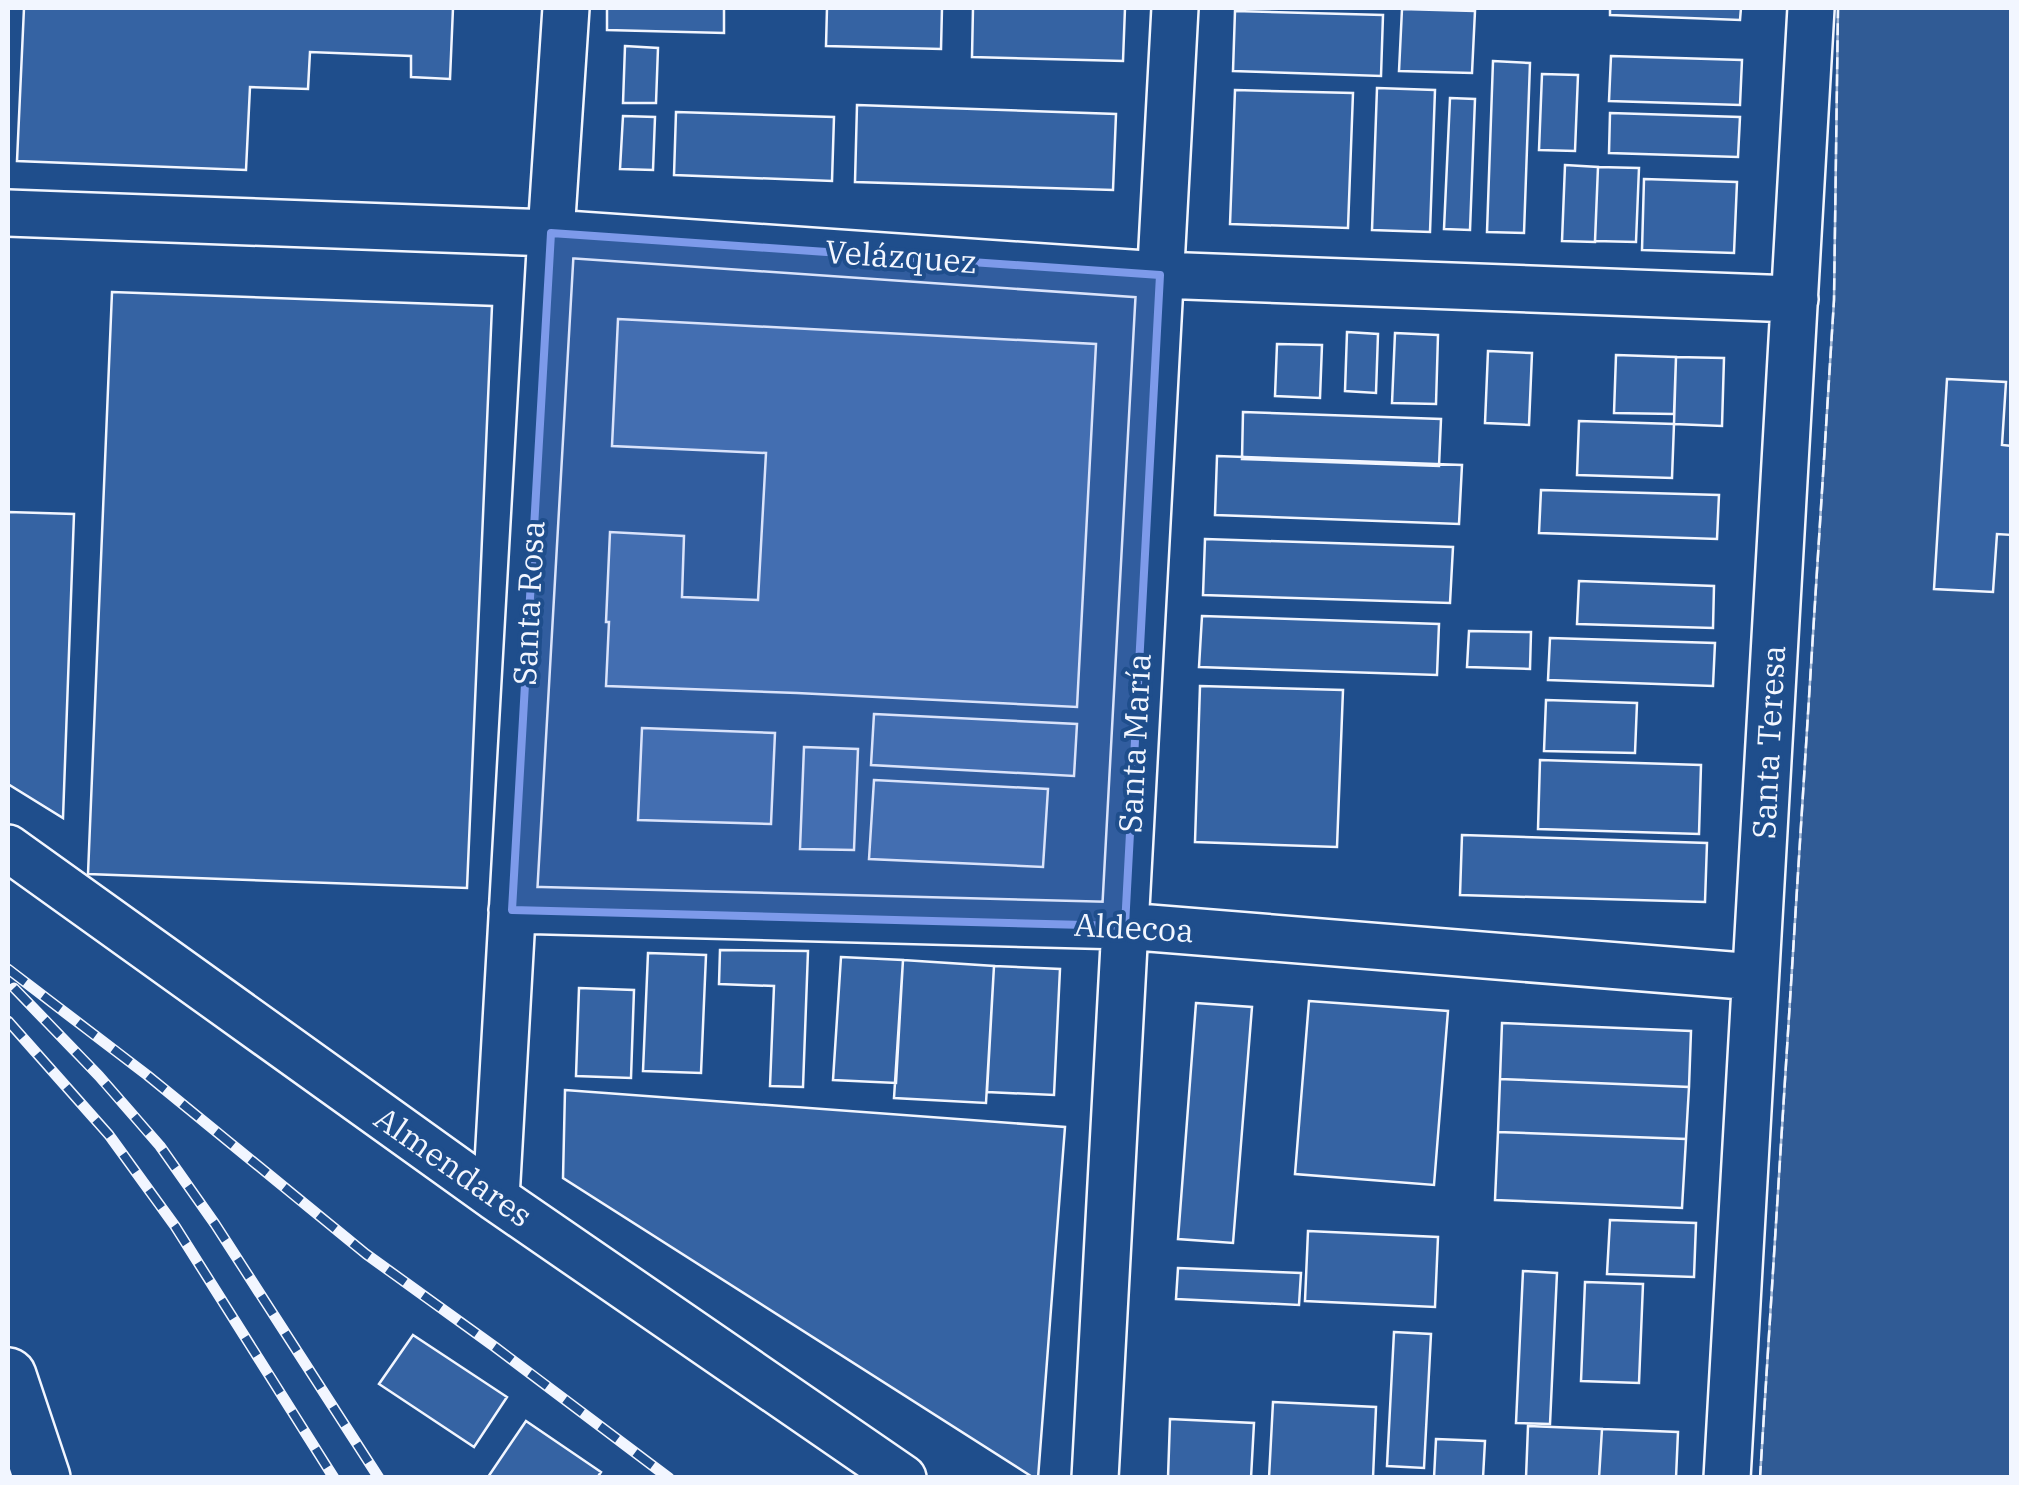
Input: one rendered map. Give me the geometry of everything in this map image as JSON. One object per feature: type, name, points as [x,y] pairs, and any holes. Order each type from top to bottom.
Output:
[{"type":"main road","points":[[8,1376],[42,1478]]},
{"type":"street","name":"Santa Rosa","points":[[496,1198],[566,8]]},
{"type":"street","name":"Santa María","points":[[1095,1478],[1174,8]]},
{"type":"street","name":"Santa Teresa","points":[[1727,1478],[1811,8]]},
{"type":"street","name":"Velázquez","points":[[8,212],[551,233],[1160,275],[1795,299]]},
{"type":"street","name":"Almendares","points":[[8,848],[496,1198],[903,1478]]},
{"type":"street","name":"Aldecoa","points":[[512,910],[1125,926],[1756,977]]},
{"type":"highlighted area","points":[[551,233],[1160,275],[1125,926],[512,910]]},
{"type":"shaded area","points":[[1838,8],[2011,8],[2011,1477],[1760,1478],[1834,300]]},
{"type":"building","points":[[24,8],[453,8],[450,79],[411,77],[411,56],[310,52],[308,89],[250,87],[246,170],[17,161]]},
{"type":"building","points":[[607,8],[724,8],[724,33],[607,30]]},
{"type":"building","points":[[827,8],[942,8],[941,49],[826,46]]},
{"type":"building","points":[[973,8],[1125,8],[1123,61],[972,57]]},
{"type":"building","points":[[1610,8],[1741,8],[1740,20],[1610,15]]},
{"type":"building","points":[[1402,9],[1475,11],[1472,73],[1399,71]]},
{"type":"building","points":[[1235,11],[1383,15],[1381,76],[1233,71]]},
{"type":"building","points":[[625,46],[658,48],[656,103],[623,103]]},
{"type":"building","points":[[1611,56],[1742,60],[1740,105],[1609,101]]},
{"type":"building","points":[[1493,61],[1530,63],[1524,233],[1487,232]]},
{"type":"building","points":[[1542,74],[1578,75],[1575,151],[1539,150]]},
{"type":"building","points":[[1377,88],[1435,90],[1430,232],[1372,230]]},
{"type":"building","points":[[1235,90],[1353,93],[1348,228],[1230,224]]},
{"type":"building","points":[[1450,98],[1475,99],[1470,230],[1444,229]]},
{"type":"building","points":[[857,105],[1116,114],[1113,190],[855,182]]},
{"type":"building","points":[[676,112],[834,117],[832,181],[674,175]]},
{"type":"building","points":[[1610,113],[1740,117],[1738,157],[1609,153]]},
{"type":"building","points":[[623,116],[655,117],[653,170],[620,169]]},
{"type":"building","points":[[1565,165],[1598,167],[1595,242],[1562,241]]},
{"type":"building","points":[[1598,167],[1639,168],[1636,242],[1595,241]]},
{"type":"building","points":[[1644,179],[1737,182],[1734,253],[1642,250]]},
{"type":"building","points":[[112,292],[492,306],[467,888],[88,874]]},
{"type":"building","points":[[618,319],[1096,344],[1077,707],[606,686],[610,532],[684,536],[682,597],[758,600],[766,453],[612,446]]},
{"type":"building","points":[[1347,332],[1378,334],[1376,393],[1345,391]]},
{"type":"building","points":[[1395,333],[1438,335],[1436,404],[1392,403]]},
{"type":"building","points":[[1277,344],[1322,345],[1320,398],[1275,396]]},
{"type":"building","points":[[1488,351],[1532,353],[1529,425],[1485,423]]},
{"type":"building","points":[[1616,355],[1676,357],[1674,414],[1614,413]]},
{"type":"building","points":[[1676,357],[1724,358],[1722,426],[1674,424]]},
{"type":"building","points":[[1947,379],[2006,382],[2002,445],[2012,446],[2012,535],[1997,534],[1993,592],[1934,589]]},
{"type":"building","points":[[1243,412],[1441,419],[1439,466],[1242,459]]},
{"type":"building","points":[[1579,421],[1674,424],[1672,478],[1577,475]]},
{"type":"building","points":[[1217,456],[1462,465],[1459,524],[1215,515]]},
{"type":"building","points":[[1541,490],[1719,495],[1717,539],[1539,533]]},
{"type":"building","points":[[8,512],[74,514],[63,818],[8,784]]},
{"type":"building","points":[[1205,539],[1453,547],[1450,603],[1203,595]]},
{"type":"building","points":[[1579,581],[1714,586],[1713,628],[1577,624]]},
{"type":"building","points":[[1202,616],[1439,624],[1437,675],[1199,667]]},
{"type":"building","points":[[1469,631],[1531,632],[1530,669],[1467,667]]},
{"type":"building","points":[[1550,638],[1715,643],[1713,686],[1548,680]]},
{"type":"building","points":[[1200,686],[1343,690],[1337,847],[1195,842]]},
{"type":"building","points":[[1546,700],[1637,703],[1635,753],[1544,751]]},
{"type":"building","points":[[874,714],[1077,724],[1074,776],[871,765]]},
{"type":"building","points":[[642,728],[775,733],[771,824],[638,820]]},
{"type":"building","points":[[804,747],[858,749],[854,850],[800,849]]},
{"type":"building","points":[[1540,760],[1701,765],[1699,834],[1538,829]]},
{"type":"building","points":[[874,780],[1048,789],[1043,867],[869,859]]},
{"type":"building","points":[[1462,835],[1707,843],[1705,902],[1460,895]]},
{"type":"building","points":[[720,950],[808,951],[803,1087],[770,1086],[774,986],[719,984]]},
{"type":"building","points":[[648,953],[706,955],[701,1073],[643,1071]]},
{"type":"building","points":[[841,957],[903,960],[896,1083],[833,1080]]},
{"type":"building","points":[[903,960],[994,966],[986,1103],[894,1098]]},
{"type":"building","points":[[994,966],[1060,969],[1054,1095],[987,1092]]},
{"type":"building","points":[[579,988],[634,990],[631,1078],[576,1076]]},
{"type":"building","points":[[1309,1001],[1448,1011],[1434,1185],[1295,1174]]},
{"type":"building","points":[[1196,1003],[1252,1007],[1233,1243],[1178,1239]]},
{"type":"building","points":[[1502,1023],[1691,1031],[1689,1087],[1500,1079]]},
{"type":"building","points":[[1500,1079],[1689,1087],[1686,1139],[1498,1132]]},
{"type":"building","points":[[565,1090],[1065,1127],[1038,1478],[563,1178]]},
{"type":"building","points":[[1498,1132],[1686,1139],[1682,1208],[1495,1200]]},
{"type":"building","points":[[1610,1220],[1696,1223],[1694,1277],[1607,1274]]},
{"type":"building","points":[[1308,1231],[1438,1237],[1435,1307],[1305,1301]]},
{"type":"building","points":[[1178,1268],[1301,1273],[1299,1305],[1176,1299]]},
{"type":"building","points":[[1523,1271],[1557,1273],[1550,1424],[1516,1423]]},
{"type":"building","points":[[1585,1282],[1643,1284],[1639,1383],[1581,1381]]},
{"type":"building","points":[[1394,1332],[1431,1334],[1424,1468],[1387,1466]]},
{"type":"building","points":[[413,1335],[507,1397],[474,1447],[379,1384]]},
{"type":"building","points":[[1273,1402],[1376,1407],[1373,1478],[1269,1478]]},
{"type":"building","points":[[1170,1419],[1254,1423],[1251,1478],[1168,1478]]},
{"type":"building","points":[[526,1421],[601,1472],[597,1478],[488,1477]]},
{"type":"building","points":[[1528,1426],[1602,1429],[1599,1478],[1526,1478]]},
{"type":"building","points":[[1602,1429],[1678,1432],[1676,1478],[1599,1478]]},
{"type":"building","points":[[1436,1439],[1485,1441],[1483,1478],[1434,1478]]},
{"type":"railway","points":[[8,969],[147,1075],[366,1254],[669,1478]]},
{"type":"railway","points":[[14,988],[160,1146],[379,1478]]},
{"type":"railway","points":[[8,1021],[109,1135],[175,1226],[334,1478]]},
{"type":"fence","points":[[1760,1478],[1834,300],[1838,8]]}]
